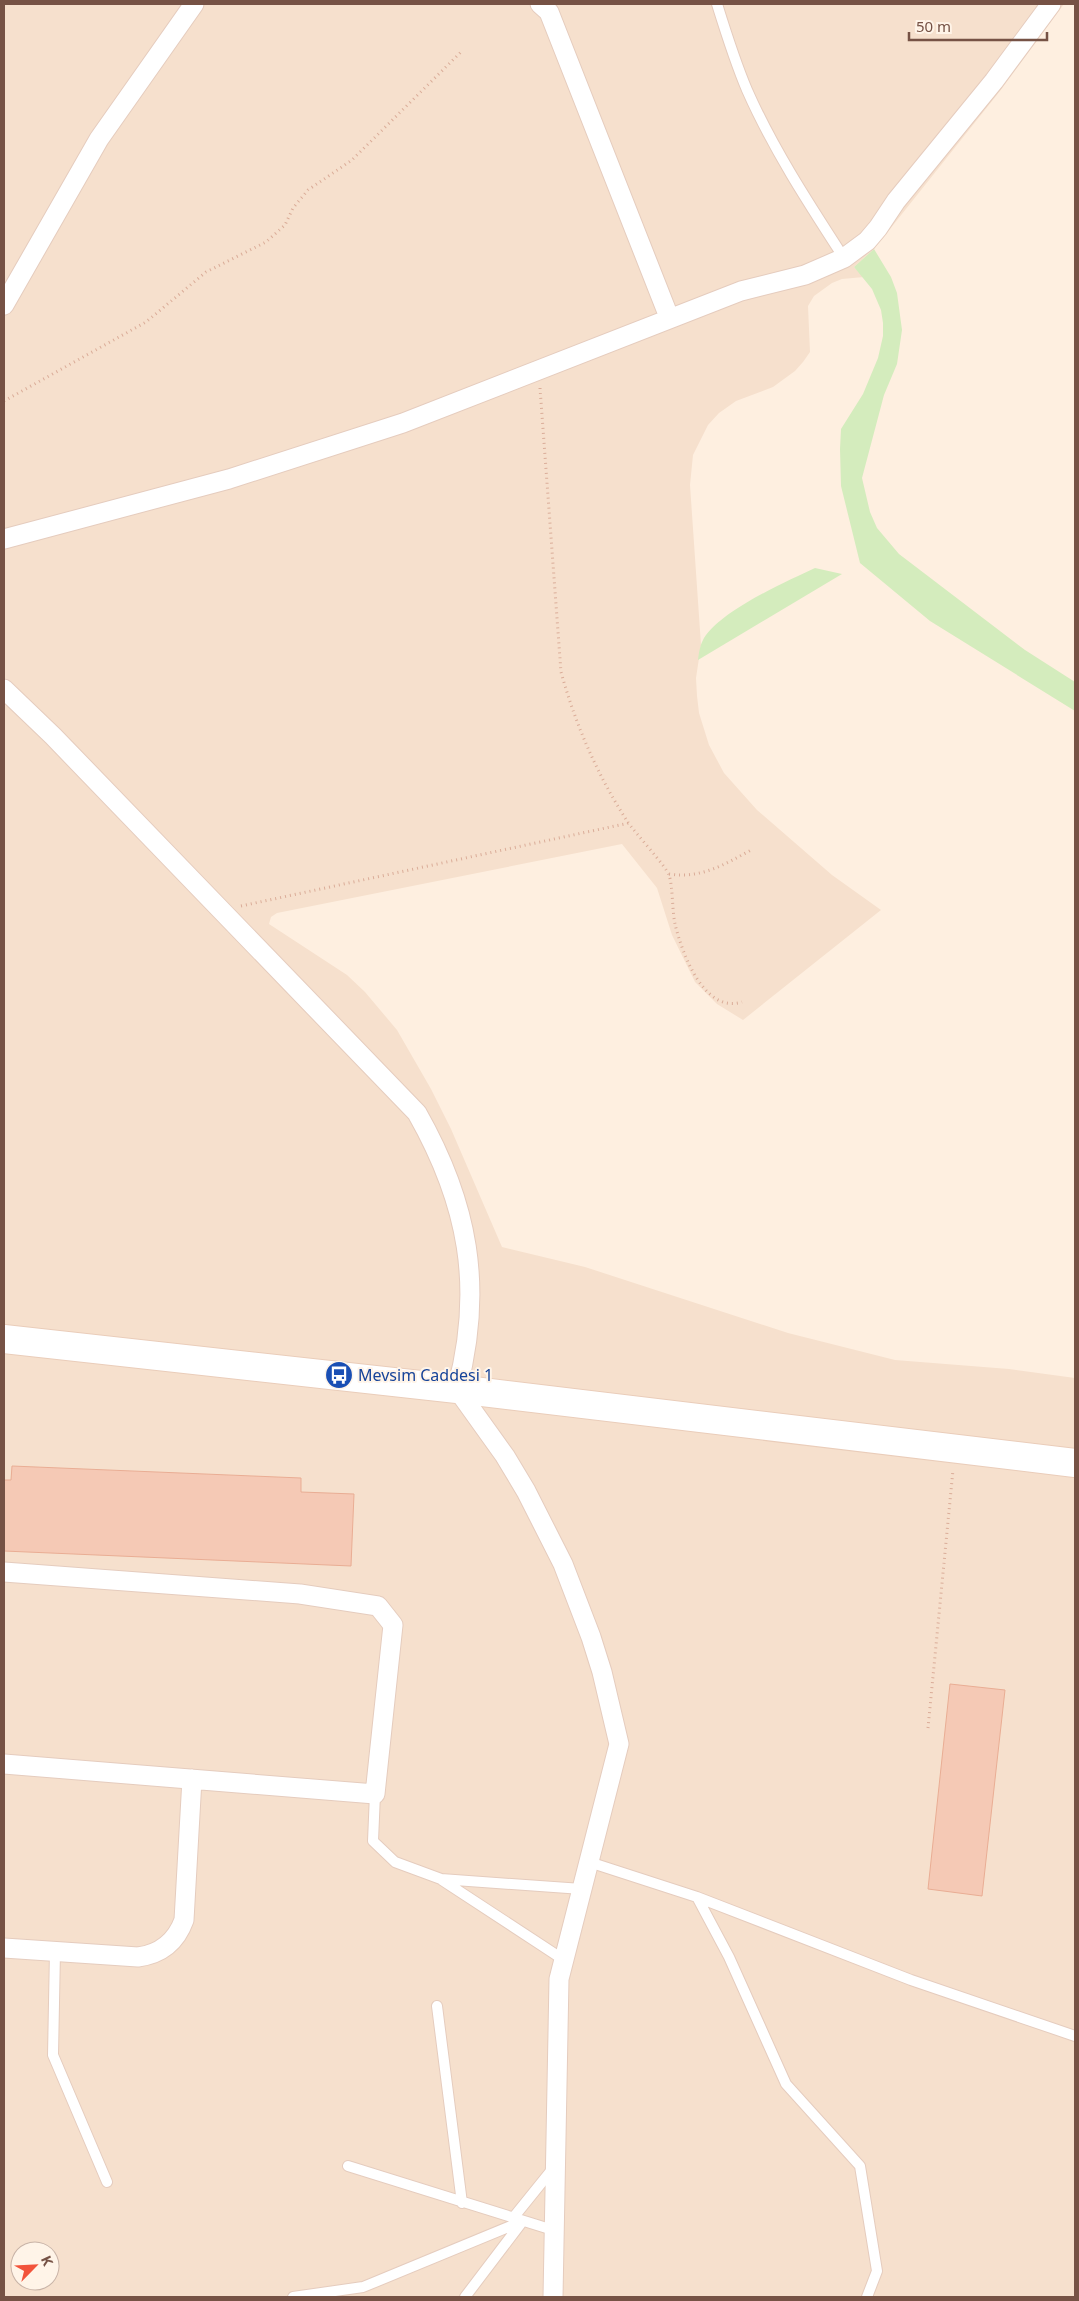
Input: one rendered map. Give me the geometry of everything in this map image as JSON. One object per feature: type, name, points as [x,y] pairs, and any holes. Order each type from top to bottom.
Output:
[{"type":"street","points":[[4,304],[98,139],[194,4]]},
{"type":"street","points":[[540,4],[549,12],[669,317]]},
{"type":"street","points":[[4,539],[141,504],[316,452],[403,423],[741,290],[805,275],[844,258],[867,240],[878,228],[896,201],[994,81],[1051,4]]},
{"type":"street","points":[[4,689],[52,736],[417,1113],[430,1135],[444,1166],[459,1207],[469,1258],[471,1284],[470,1328],[457,1389],[505,1456],[546,1527],[579,1602],[602,1672],[619,1744],[560,1979],[553,2297]]},
{"type":"street","points":[[4,1339],[457,1389],[1075,1463]]},
{"type":"street","points":[[4,1572],[300,1594],[378,1606],[393,1625],[375,1794],[4,1764]]},
{"type":"street","points":[[4,1948],[138,1957],[160,1951],[176,1938],[184,1920],[192,1779]]},
{"type":"lane","points":[[717,4],[747,89],[761,120],[796,182],[844,258]]},
{"type":"lane","points":[[375,1794],[373,1841],[395,1862],[441,1879],[564,1960]]},
{"type":"lane","points":[[589,1862],[697,1896],[911,1980],[1075,2036]]},
{"type":"lane","points":[[441,1879],[582,1889]]},
{"type":"lane","points":[[697,1896],[729,1957],[786,2084],[860,2166],[877,2271],[866,2297]]},
{"type":"lane","points":[[55,1951],[53,2055],[108,2182]]},
{"type":"lane","points":[[437,2006],[462,2203]]},
{"type":"lane","points":[[348,2166],[553,2230]]},
{"type":"lane","points":[[465,2297],[555,2166]]},
{"type":"lane","points":[[293,2297],[363,2287],[518,2219]]},
{"type":"lane","points":[[353,2297],[363,2287]]},
{"type":"path","points":[[4,401],[146,322],[206,272],[266,242],[285,225],[293,208],[308,190],[352,160],[461,52]]},
{"type":"path","points":[[539,369],[561,672],[580,734],[607,789],[629,823],[669,874],[675,924],[680,943],[694,973],[707,991],[718,1000],[729,1004],[742,1002]]},
{"type":"path","points":[[221,910],[629,823]]},
{"type":"path","points":[[669,874],[682,876],[705,873],[753,849]]},
{"type":"path","points":[[928,1728],[955,1449]]},
{"type":"shaded area","points":[[4,4],[1064,4],[1000,91],[874,249],[854,267],[864,277],[842,279],[832,283],[814,296],[808,306],[810,352],[803,362],[795,371],[773,387],[736,401],[719,413],[708,425],[693,455],[690,485],[701,645],[696,678],[699,713],[709,745],[724,773],[757,810],[832,875],[881,910],[743,1020],[717,1004],[695,982],[672,935],[657,888],[622,844],[277,913],[271,917],[269,924],[347,975],[365,992],[397,1030],[431,1089],[451,1129],[502,1247],[585,1267],[788,1333],[895,1360],[1009,1369],[1075,1378],[1075,2297],[4,2297]]},
{"type":"green space","points":[[874,249],[891,277],[897,293],[902,330],[897,364],[884,395],[862,478],[870,512],[877,528],[899,554],[1025,650],[1075,682],[1075,711],[930,621],[860,563],[841,486],[840,449],[841,429],[863,394],[878,358],[883,336],[881,310],[872,289],[854,267]]},
{"type":"green space","points":[[815,568],[842,574],[698,660],[704,638],[725,617],[755,598]]},
{"type":"building","points":[[12,1466],[301,1478],[301,1492],[354,1494],[351,1566],[4,1551],[4,1480],[11,1480]]},
{"type":"building","points":[[950,1684],[1005,1690],[982,1896],[928,1889]]},
{"type":"place","name":"Mevsim Caddesi 1","points":[[339,1375]]}]
